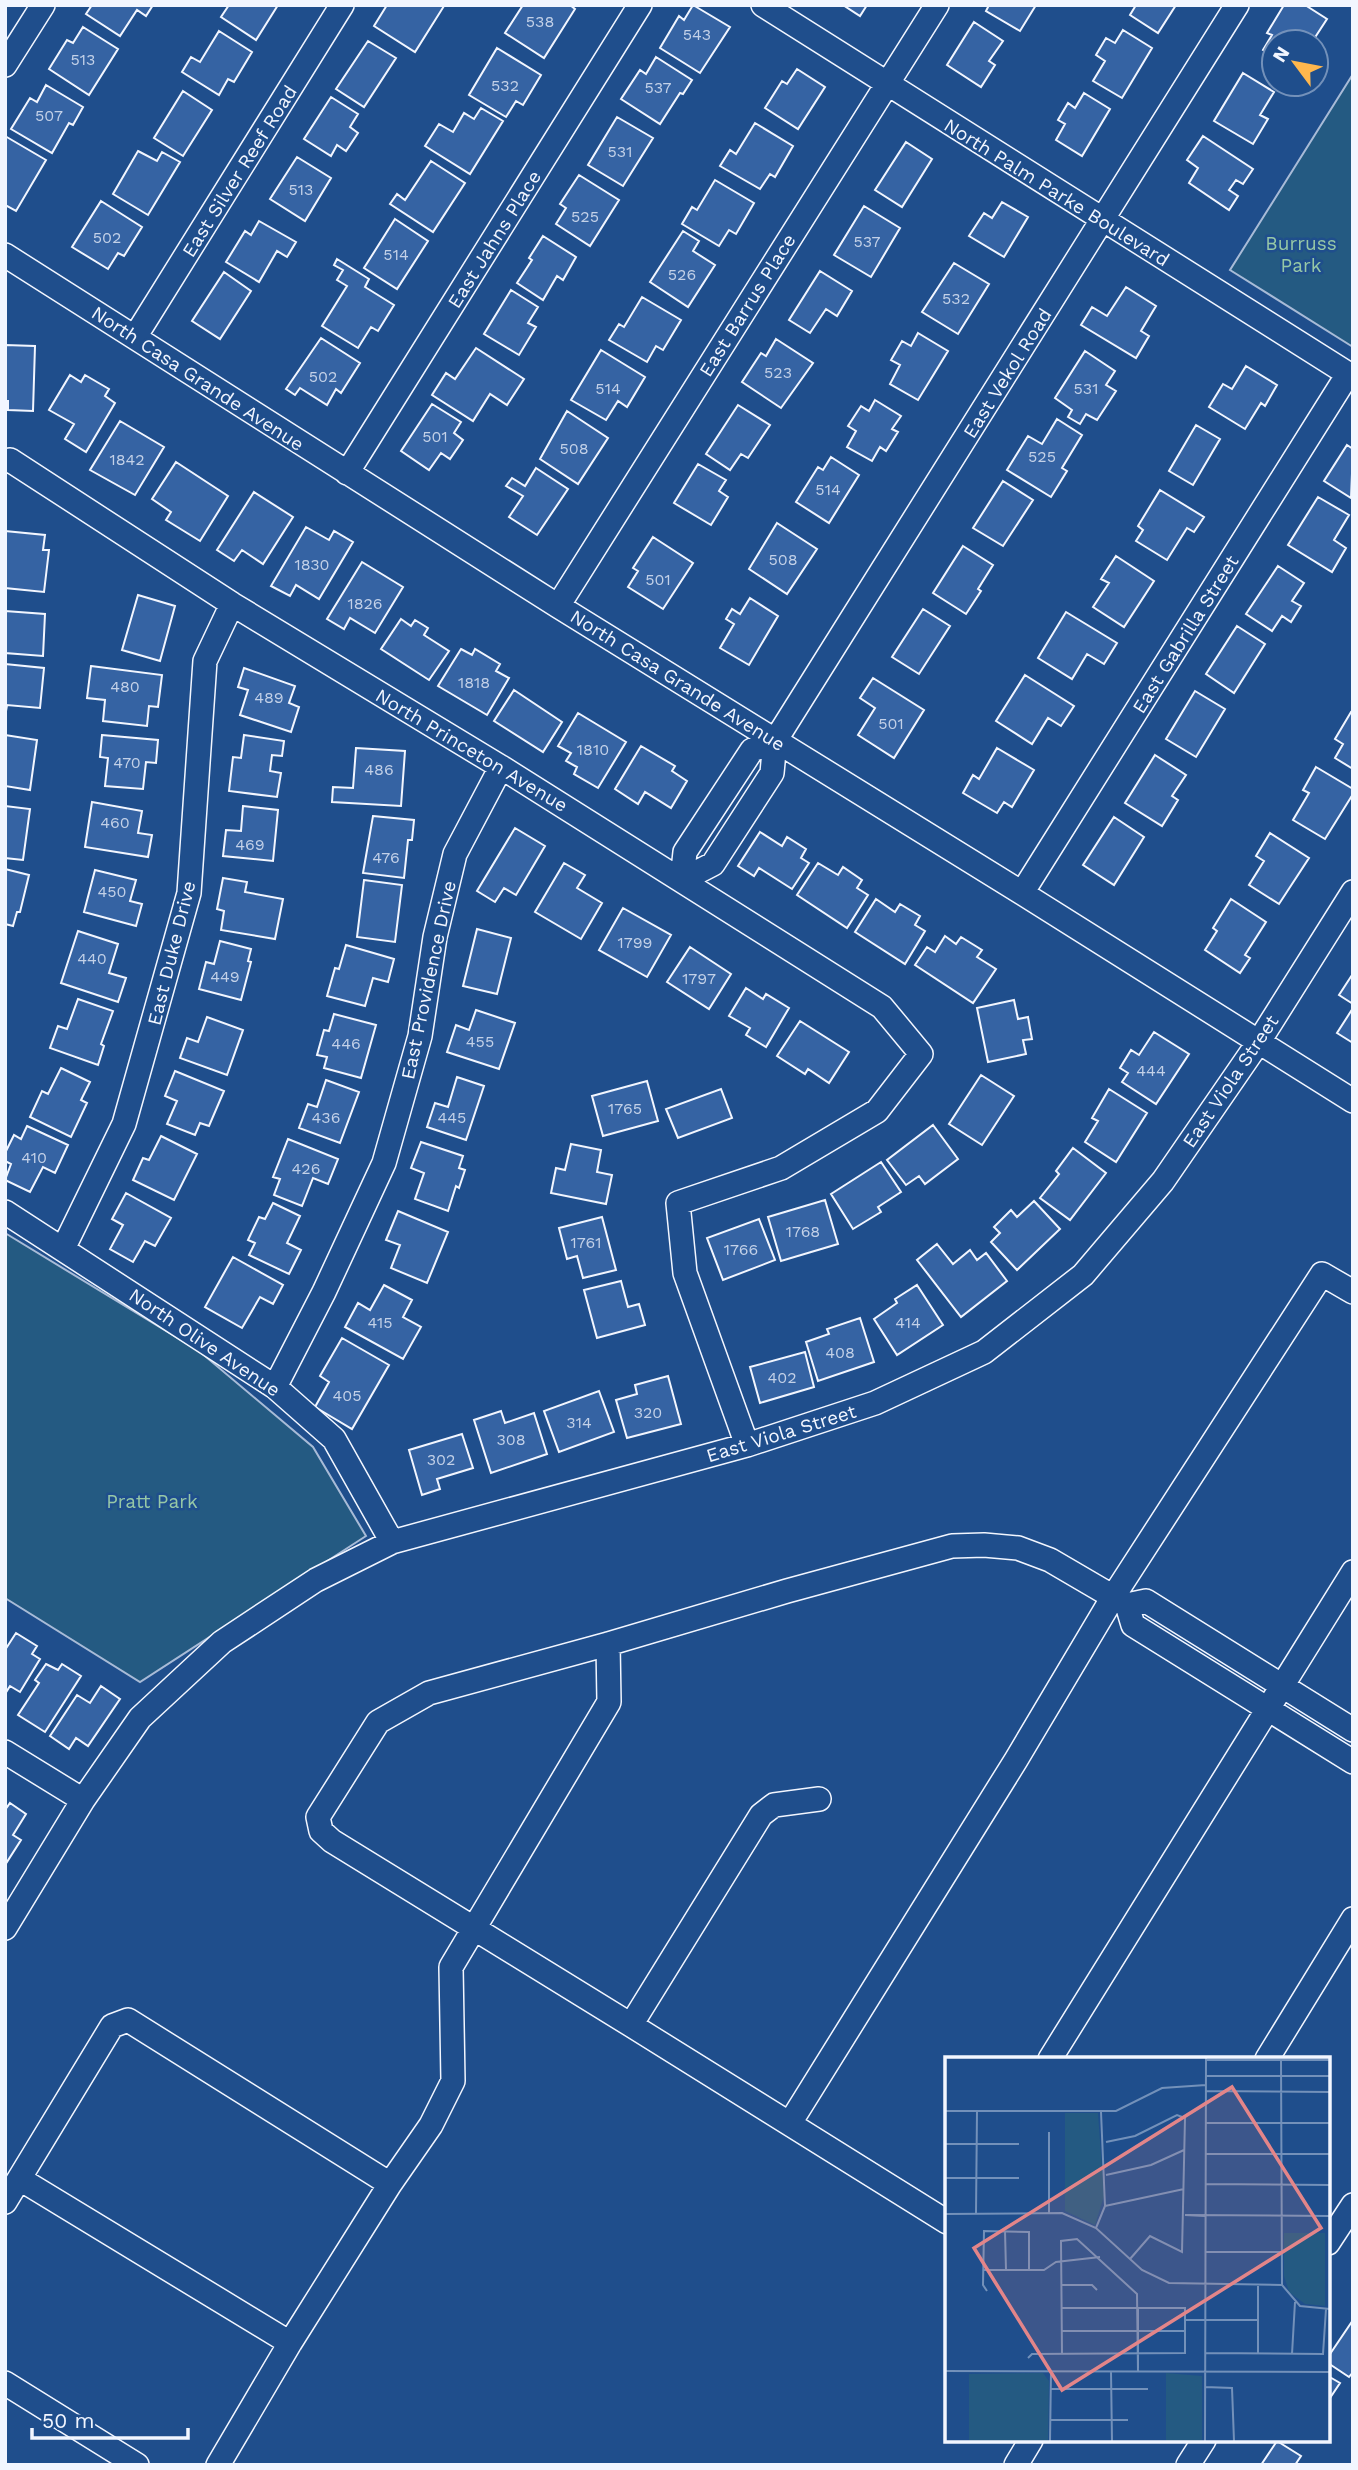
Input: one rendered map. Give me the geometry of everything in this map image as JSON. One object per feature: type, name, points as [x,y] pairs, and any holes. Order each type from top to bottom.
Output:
[{"type":"street","points":[[5,65],[43,5]]},
{"type":"street","name":"East Silver Reef Road","points":[[135,337],[342,5]]},
{"type":"street","name":"East Jahns Place","points":[[347,473],[640,5]]},
{"type":"street","name":"North Palm Parke Boulevard","points":[[763,5],[1350,376]]},
{"type":"street","name":"East Barrus Place","points":[[558,606],[937,5]]},
{"type":"street","name":"East Vekol Road","points":[[682,880],[685,852],[752,750],[775,741],[1237,5]]},
{"type":"street","name":"North Casa Grande Avenue","points":[[5,255],[558,606],[1353,1101]]},
{"type":"street","name":"East Gabrilla Street","points":[[1022,893],[1350,376]]},
{"type":"street","name":"North Princeton Avenue","points":[[8,460],[232,604],[682,880],[881,1007],[921,1054],[877,1111],[781,1168],[678,1203],[685,1273],[747,1445]]},
{"type":"street","name":"East Duke Drive","points":[[63,1249],[124,1124],[186,905],[205,660],[232,604]]},
{"type":"street","name":"East Providence Drive","points":[[275,1387],[324,1292],[384,1163],[420,1036],[435,937],[455,854],[500,767]]},
{"type":"street","name":"East Viola Street","points":[[5,1927],[83,1800],[140,1718],[222,1642],[316,1580],[392,1542],[747,1445],[875,1403],[984,1352],[1083,1275],[1163,1181],[1258,1043],[1353,892]]},
{"type":"street","name":"North Olive Avenue","points":[[5,1212],[275,1387],[334,1439],[392,1542]]},
{"type":"street","points":[[790,2123],[1016,1760],[1120,1601],[1322,1274],[1353,1292]]},
{"type":"street","points":[[945,2221],[332,1841],[321,1830],[318,1816],[378,1723],[429,1693],[952,1546],[984,1545],[1018,1548],[1050,1560],[1120,1601],[1146,1601],[1353,1730]]},
{"type":"street","points":[[1051,2057],[1353,1572]]},
{"type":"street","points":[[1120,1601],[1133,1625],[1353,1762]]},
{"type":"street","points":[[218,2465],[290,2343],[390,2184],[431,2125],[453,2081],[451,1967],[609,1702],[608,1644]]},
{"type":"street","points":[[5,1752],[83,1800]]},
{"type":"street","points":[[631,2025],[761,1815],[774,1805],[819,1799]]},
{"type":"street","points":[[1267,2057],[1353,1920]]},
{"type":"street","points":[[5,2202],[112,2026],[128,2020],[390,2184]]},
{"type":"street","points":[[20,2179],[290,2343]]},
{"type":"street","points":[[1330,2240],[1353,2204]]},
{"type":"street","points":[[5,2384],[137,2465]]},
{"type":"street","points":[[1016,2465],[1030,2442]]},
{"type":"street","points":[[1188,2465],[1203,2442]]},
{"type":"green space","name":"Burruss Park","points":[[1353,74],[1353,347],[1230,270]]},
{"type":"green space","name":"Pratt Park","points":[[5,1233],[199,1351],[313,1447],[366,1536],[140,1682],[5,1598]]},
{"type":"building","points":[[92,5],[153,5],[146,16],[137,10],[120,36],[86,14]]},
{"type":"building","points":[[229,5],[278,5],[256,40],[221,17]]},
{"type":"building","points":[[387,5],[444,6],[415,52],[374,26]]},
{"type":"building","points":[[523,5],[570,5],[575,9],[544,58],[505,33]]},
{"type":"building","points":[[693,5],[730,27],[700,73],[660,48],[679,16],[684,20]]},
{"type":"building","points":[[843,5],[867,5],[860,16]]},
{"type":"building","points":[[989,5],[1036,5],[1020,31],[986,11]]},
{"type":"building","points":[[1136,5],[1176,5],[1158,33],[1130,15]]},
{"type":"building","points":[[1284,5],[1305,5],[1327,19],[1321,28],[1270,28]]},
{"type":"building","points":[[974,22],[1003,41],[989,61],[995,65],[981,87],[947,65]]},
{"type":"building","points":[[83,27],[118,49],[89,95],[49,69],[67,40],[73,43]]},
{"type":"building","points":[[1123,30],[1152,48],[1122,98],[1093,81],[1105,61],[1096,55],[1106,38],[1115,43]]},
{"type":"building","points":[[219,31],[252,52],[234,82],[228,79],[219,95],[182,72],[191,57],[200,62]]},
{"type":"building","points":[[368,41],[396,58],[364,107],[336,89]]},
{"type":"building","points":[[497,48],[541,75],[523,105],[516,101],[506,117],[469,95]]},
{"type":"building","points":[[656,57],[692,80],[660,124],[621,99],[640,70],[646,74]]},
{"type":"building","points":[[797,69],[825,87],[798,129],[765,108],[782,81],[787,84]]},
{"type":"building","points":[[1243,73],[1260,83],[1260,98],[1270,98],[1260,115],[1268,119],[1253,144],[1214,121]]},
{"type":"building","points":[[46,85],[83,107],[73,125],[69,123],[52,153],[11,129],[30,98],[37,102]]},
{"type":"building","points":[[183,91],[212,110],[183,156],[154,138]]},
{"type":"building","points":[[1084,93],[1110,109],[1082,156],[1056,140],[1065,124],[1058,120],[1068,103],[1075,108]]},
{"type":"building","points":[[331,97],[358,114],[350,127],[358,133],[346,151],[337,145],[331,156],[304,139]]},
{"type":"building","points":[[481,108],[503,121],[470,174],[425,146],[439,124],[453,132],[464,113],[474,119]]},
{"type":"building","points":[[617,117],[653,138],[623,186],[588,165]]},
{"type":"building","points":[[755,123],[793,146],[775,177],[770,174],[760,189],[720,166],[730,150],[736,154]]},
{"type":"building","points":[[5,136],[46,160],[16,211],[5,205]]},
{"type":"building","points":[[1203,136],[1253,169],[1243,184],[1236,180],[1229,190],[1238,196],[1229,210],[1189,183],[1198,168],[1187,160]]},
{"type":"building","points":[[906,142],[932,159],[902,207],[875,190]]},
{"type":"building","points":[[138,151],[157,161],[162,152],[180,162],[148,215],[113,194]]},
{"type":"building","points":[[297,157],[331,178],[305,221],[270,199]]},
{"type":"building","points":[[431,161],[465,183],[433,232],[390,204],[397,194],[405,200]]},
{"type":"building","points":[[579,175],[619,200],[590,246],[556,224],[566,208],[560,204]]},
{"type":"building","points":[[715,180],[754,203],[736,234],[729,230],[719,246],[682,224],[692,207],[697,210]]},
{"type":"building","points":[[101,201],[142,227],[124,256],[118,253],[108,269],[72,247]]},
{"type":"building","points":[[1002,202],[1028,217],[1004,257],[969,236],[984,213],[992,218]]},
{"type":"building","points":[[864,206],[900,228],[871,277],[834,255]]},
{"type":"building","points":[[395,219],[428,241],[397,289],[364,268]]},
{"type":"building","points":[[259,221],[296,242],[287,257],[277,251],[259,282],[226,262],[245,231],[251,235]]},
{"type":"building","points":[[683,231],[699,241],[693,251],[715,265],[688,307],[650,282]]},
{"type":"building","points":[[543,236],[576,257],[563,280],[557,276],[543,300],[517,283]]},
{"type":"building","points":[[337,259],[369,279],[365,287],[394,305],[378,331],[371,327],[358,348],[322,326],[347,286],[337,280],[343,270],[334,265]]},
{"type":"building","points":[[954,263],[989,284],[958,334],[922,312]]},
{"type":"building","points":[[820,271],[852,291],[837,316],[826,309],[810,333],[789,320]]},
{"type":"building","points":[[224,272],[251,291],[220,339],[192,321]]},
{"type":"building","points":[[1126,287],[1156,306],[1141,331],[1149,336],[1136,358],[1081,325],[1092,307],[1107,316]]},
{"type":"building","points":[[511,290],[538,307],[528,323],[536,327],[519,355],[484,334]]},
{"type":"building","points":[[642,297],[681,320],[663,350],[656,346],[647,362],[609,340],[619,324],[624,327]]},
{"type":"building","points":[[918,333],[948,351],[918,400],[890,384],[900,365],[891,360],[902,341],[911,346]]},
{"type":"building","points":[[321,338],[360,363],[341,393],[336,389],[327,405],[300,388],[295,395],[286,389]]},
{"type":"building","points":[[776,339],[813,363],[781,408],[742,382],[761,353],[766,356]]},
{"type":"building","points":[[5,345],[35,346],[33,411],[8,410],[8,401],[5,401]]},
{"type":"building","points":[[476,348],[524,379],[507,405],[490,394],[473,421],[432,395],[446,373],[455,379]]},
{"type":"building","points":[[601,350],[645,377],[627,407],[618,401],[606,420],[571,400]]},
{"type":"building","points":[[1085,351],[1115,371],[1106,385],[1116,391],[1097,420],[1086,414],[1080,424],[1068,417],[1072,410],[1055,398]]},
{"type":"building","points":[[1246,366],[1277,385],[1265,406],[1261,403],[1245,429],[1209,407],[1223,384],[1232,389]]},
{"type":"building","points":[[70,375],[81,382],[85,375],[109,389],[105,396],[115,403],[86,452],[65,439],[74,424],[49,410]]},
{"type":"building","points":[[875,400],[901,416],[892,429],[898,432],[886,451],[880,447],[872,461],[847,447],[856,431],[848,426],[861,406],[869,411]]},
{"type":"building","points":[[432,404],[461,422],[454,433],[463,440],[450,459],[441,453],[429,470],[401,451]]},
{"type":"building","points":[[738,405],[770,425],[748,458],[741,454],[730,470],[706,454]]},
{"type":"building","points":[[567,411],[608,438],[578,484],[540,459]]},
{"type":"building","points":[[1057,419],[1082,435],[1062,468],[1067,471],[1051,497],[1007,470],[1028,436],[1042,444]]},
{"type":"building","points":[[120,421],[164,447],[135,495],[90,470]]},
{"type":"building","points":[[1196,425],[1220,439],[1193,485],[1169,471]]},
{"type":"building","points":[[1347,445],[1353,449],[1351,498],[1324,481]]},
{"type":"building","points":[[831,457],[859,475],[829,523],[796,502],[818,467],[823,470]]},
{"type":"building","points":[[176,462],[228,496],[200,541],[166,520],[171,512],[152,499]]},
{"type":"building","points":[[698,464],[726,480],[719,491],[728,497],[711,525],[674,503]]},
{"type":"building","points":[[536,468],[568,489],[537,535],[509,517],[523,496],[506,486],[512,478],[525,486]]},
{"type":"building","points":[[1003,481],[1033,500],[1003,546],[973,528]]},
{"type":"building","points":[[1160,490],[1204,517],[1194,532],[1187,528],[1167,560],[1136,541],[1143,530],[1138,526]]},
{"type":"building","points":[[254,492],[293,517],[263,564],[242,550],[234,561],[217,550]]},
{"type":"building","points":[[1318,497],[1349,515],[1334,540],[1346,548],[1332,572],[1288,545]]},
{"type":"building","points":[[777,523],[817,549],[787,594],[749,569]]},
{"type":"building","points":[[306,527],[329,540],[334,531],[353,542],[319,599],[296,585],[290,596],[271,586]]},
{"type":"building","points":[[5,531],[45,535],[43,550],[49,550],[44,592],[5,588]]},
{"type":"building","points":[[653,537],[693,563],[663,609],[628,587],[638,571],[633,568]]},
{"type":"building","points":[[963,546],[993,565],[966,614],[933,593]]},
{"type":"building","points":[[1116,556],[1154,581],[1124,627],[1093,607],[1109,583],[1101,579]]},
{"type":"building","points":[[362,562],[403,587],[375,633],[350,618],[344,629],[327,619]]},
{"type":"building","points":[[1278,566],[1304,583],[1292,601],[1301,606],[1291,622],[1282,616],[1272,631],[1246,614]]},
{"type":"building","points":[[138,595],[175,606],[160,661],[122,650]]},
{"type":"building","points":[[750,598],[778,616],[749,665],[720,648],[734,624],[726,619],[732,609],[740,614]]},
{"type":"building","points":[[923,609],[950,626],[919,674],[892,657]]},
{"type":"building","points":[[5,611],[45,614],[43,656],[5,653]]},
{"type":"building","points":[[1066,612],[1117,643],[1104,664],[1087,654],[1072,679],[1038,658]]},
{"type":"building","points":[[401,619],[411,626],[415,620],[428,628],[424,635],[449,651],[429,680],[381,649]]},
{"type":"building","points":[[1237,626],[1265,644],[1234,693],[1206,674]]},
{"type":"building","points":[[461,649],[472,655],[475,649],[500,664],[496,671],[509,678],[487,715],[438,686]]},
{"type":"building","points":[[5,664],[44,668],[40,708],[7,705],[5,717]]},
{"type":"building","points":[[91,666],[162,675],[158,707],[149,706],[147,726],[103,721],[105,700],[87,698]]},
{"type":"building","points":[[244,668],[295,686],[289,703],[299,707],[291,732],[240,715],[248,690],[238,687]]},
{"type":"building","points":[[1025,675],[1074,706],[1061,726],[1048,718],[1032,744],[996,721]]},
{"type":"building","points":[[873,678],[924,710],[894,758],[858,735],[875,708],[860,698]]},
{"type":"building","points":[[514,690],[562,722],[543,752],[494,721]]},
{"type":"building","points":[[1195,691],[1225,709],[1196,757],[1166,739]]},
{"type":"building","points":[[1351,712],[1353,769],[1335,758],[1343,744],[1335,739]]},
{"type":"building","points":[[578,713],[626,742],[598,788],[574,774],[577,767],[566,761],[571,753],[558,746]]},
{"type":"building","points":[[5,735],[37,740],[30,790],[5,786]]},
{"type":"building","points":[[102,735],[158,740],[156,763],[146,762],[143,789],[105,786],[108,758],[100,757]]},
{"type":"building","points":[[244,735],[284,741],[282,756],[272,755],[270,771],[281,773],[277,797],[229,791],[233,757],[241,758]]},
{"type":"building","points":[[641,746],[675,766],[672,771],[687,781],[671,808],[645,792],[638,804],[615,789]]},
{"type":"building","points":[[356,748],[405,751],[401,806],[332,802],[333,787],[353,788]]},
{"type":"building","points":[[997,748],[1034,770],[1012,807],[1004,802],[997,813],[963,793],[973,775],[979,779]]},
{"type":"building","points":[[1155,755],[1186,775],[1172,796],[1178,800],[1162,826],[1125,803]]},
{"type":"building","points":[[1316,767],[1353,789],[1353,794],[1325,839],[1293,820],[1309,793],[1303,790]]},
{"type":"building","points":[[92,802],[142,811],[138,833],[152,835],[148,857],[85,847]]},
{"type":"building","points":[[5,806],[30,809],[23,860],[5,858]]},
{"type":"building","points":[[243,806],[278,810],[273,861],[223,856],[226,830],[241,831]]},
{"type":"building","points":[[373,816],[414,820],[412,840],[408,840],[404,878],[363,873]]},
{"type":"building","points":[[1114,817],[1144,837],[1114,885],[1083,865]]},
{"type":"building","points":[[515,828],[545,846],[516,895],[504,888],[495,902],[477,891]]},
{"type":"building","points":[[760,832],[782,846],[787,837],[806,849],[801,858],[809,863],[792,889],[759,868],[754,876],[738,866]]},
{"type":"building","points":[[1270,833],[1309,858],[1279,904],[1249,885],[1264,861],[1256,856]]},
{"type":"building","points":[[564,863],[585,875],[577,888],[602,903],[581,939],[535,912]]},
{"type":"building","points":[[818,863],[838,875],[843,867],[862,880],[857,888],[868,895],[847,928],[797,895]]},
{"type":"building","points":[[5,869],[29,875],[20,912],[17,912],[13,926],[5,924]]},
{"type":"building","points":[[95,870],[136,880],[130,901],[142,904],[136,926],[84,912]]},
{"type":"building","points":[[223,878],[247,882],[245,892],[283,899],[275,939],[221,930],[224,911],[217,909]]},
{"type":"building","points":[[364,880],[402,885],[395,942],[357,937]]},
{"type":"building","points":[[876,899],[895,912],[900,904],[920,916],[915,925],[925,931],[905,964],[855,932]]},
{"type":"building","points":[[1231,899],[1266,922],[1245,955],[1250,958],[1240,973],[1205,950],[1217,931],[1213,928]]},
{"type":"building","points":[[623,908],[671,935],[647,977],[599,950]]},
{"type":"building","points":[[477,929],[511,938],[497,994],[463,986]]},
{"type":"building","points":[[78,931],[118,944],[109,973],[126,978],[118,1002],[61,983]]},
{"type":"building","points":[[945,936],[956,944],[961,937],[982,950],[977,957],[996,969],[973,1003],[915,965],[927,947],[935,952]]},
{"type":"building","points":[[220,941],[251,949],[248,961],[251,962],[241,1000],[199,989],[206,962],[214,964]]},
{"type":"building","points":[[346,945],[394,959],[388,982],[373,978],[365,1006],[327,996],[335,968],[339,969]]},
{"type":"building","points":[[690,947],[731,974],[709,1009],[667,982]]},
{"type":"building","points":[[1353,976],[1353,1004],[1339,995]]},
{"type":"building","points":[[746,988],[763,999],[766,994],[789,1008],[766,1047],[746,1035],[750,1028],[729,1016]]},
{"type":"building","points":[[78,999],[113,1011],[101,1044],[104,1046],[98,1065],[50,1048],[58,1026],[67,1029]]},
{"type":"building","points":[[1014,1000],[1018,1019],[1028,1017],[1032,1039],[1023,1040],[1026,1054],[988,1062],[977,1008]]},
{"type":"building","points":[[1353,1008],[1353,1043],[1337,1033]]},
{"type":"building","points":[[476,1010],[515,1023],[499,1069],[447,1052],[456,1025],[469,1030]]},
{"type":"building","points":[[334,1014],[376,1025],[361,1078],[324,1068],[327,1057],[317,1055],[324,1030],[329,1031]]},
{"type":"building","points":[[207,1017],[243,1030],[227,1075],[180,1058],[187,1038],[198,1042]]},
{"type":"building","points":[[800,1021],[849,1052],[829,1083],[808,1069],[805,1074],[777,1056]]},
{"type":"building","points":[[1154,1032],[1189,1054],[1156,1104],[1122,1082],[1128,1073],[1120,1068],[1131,1050],[1139,1055]]},
{"type":"building","points":[[61,1068],[90,1082],[81,1100],[87,1103],[71,1137],[30,1117],[42,1091],[48,1094]]},
{"type":"building","points":[[175,1071],[224,1091],[209,1126],[200,1123],[195,1135],[167,1124],[177,1101],[165,1096]]},
{"type":"building","points":[[981,1075],[1014,1096],[982,1145],[949,1124]]},
{"type":"building","points":[[457,1077],[484,1086],[466,1140],[427,1127],[435,1103],[448,1107]]},
{"type":"building","points":[[326,1080],[359,1092],[340,1143],[299,1128],[308,1104],[317,1107]]},
{"type":"building","points":[[647,1081],[658,1121],[603,1136],[592,1096]]},
{"type":"building","points":[[721,1089],[732,1118],[678,1138],[666,1109]]},
{"type":"building","points":[[1109,1089],[1147,1113],[1116,1162],[1085,1142],[1098,1121],[1092,1118]]},
{"type":"building","points":[[933,1125],[958,1159],[925,1184],[919,1176],[906,1185],[887,1160]]},
{"type":"building","points":[[27,1126],[68,1145],[55,1173],[43,1167],[30,1192],[5,1180],[11,1164],[5,1161],[5,1153],[14,1135],[21,1139]]},
{"type":"building","points":[[161,1136],[197,1154],[174,1200],[133,1180],[143,1158],[149,1160]]},
{"type":"building","points":[[288,1139],[338,1159],[328,1184],[313,1178],[302,1206],[274,1195],[280,1179],[273,1177]]},
{"type":"building","points":[[421,1142],[463,1156],[459,1168],[465,1170],[459,1188],[456,1186],[448,1211],[415,1199],[424,1173],[411,1168]]},
{"type":"building","points":[[571,1144],[601,1150],[597,1172],[612,1175],[606,1204],[551,1193],[556,1168],[565,1170]]},
{"type":"building","points":[[1073,1148],[1106,1173],[1070,1220],[1040,1198],[1059,1174],[1056,1171]]},
{"type":"building","points":[[881,1162],[901,1192],[878,1207],[881,1212],[853,1229],[831,1194]]},
{"type":"building","points":[[126,1193],[171,1218],[155,1246],[145,1241],[133,1262],[110,1249],[123,1225],[112,1219]]},
{"type":"building","points":[[825,1200],[838,1244],[781,1261],[768,1217]]},
{"type":"building","points":[[1034,1201],[1060,1229],[1017,1270],[991,1242],[1000,1233],[994,1227],[1011,1210],[1017,1217]]},
{"type":"building","points":[[273,1203],[300,1216],[287,1243],[301,1250],[289,1274],[249,1255],[255,1243],[248,1240],[259,1217],[265,1219]]},
{"type":"building","points":[[398,1211],[448,1232],[427,1283],[391,1268],[400,1245],[386,1240]]},
{"type":"building","points":[[602,1217],[616,1270],[583,1278],[577,1256],[567,1259],[559,1228]]},
{"type":"building","points":[[759,1219],[775,1260],[723,1280],[707,1238]]},
{"type":"building","points":[[937,1244],[953,1264],[970,1250],[977,1260],[986,1253],[1007,1281],[961,1317],[917,1260]]},
{"type":"building","points":[[233,1257],[283,1285],[273,1304],[260,1297],[242,1328],[205,1307]]},
{"type":"building","points":[[621,1281],[628,1307],[639,1304],[645,1325],[597,1338],[584,1290]]},
{"type":"building","points":[[384,1285],[412,1300],[403,1317],[421,1327],[403,1359],[345,1327],[358,1303],[370,1310]]},
{"type":"building","points":[[917,1285],[943,1325],[897,1355],[874,1319],[897,1303],[895,1299]]},
{"type":"building","points":[[860,1318],[874,1362],[818,1381],[806,1342],[829,1334],[827,1329]]},
{"type":"building","points":[[342,1338],[389,1365],[352,1429],[315,1407],[329,1382],[320,1376]]},
{"type":"building","points":[[805,1352],[814,1387],[760,1403],[750,1367]]},
{"type":"building","points":[[668,1376],[681,1424],[627,1438],[616,1400],[637,1394],[635,1385]]},
{"type":"building","points":[[599,1391],[614,1432],[559,1452],[544,1411]]},
{"type":"building","points":[[501,1411],[505,1423],[534,1413],[547,1454],[491,1473],[474,1420]]},
{"type":"building","points":[[462,1434],[473,1468],[437,1479],[440,1489],[422,1495],[409,1450]]},
{"type":"building","points":[[16,1633],[37,1646],[32,1654],[40,1659],[20,1692],[10,1686],[5,1694],[5,1650]]},
{"type":"building","points":[[46,1664],[58,1670],[62,1664],[81,1676],[45,1732],[18,1715],[39,1683],[35,1680]]},
{"type":"building","points":[[101,1686],[120,1699],[88,1746],[76,1738],[69,1749],[50,1736],[77,1695],[90,1703]]},
{"type":"building","points":[[10,1803],[26,1814],[13,1835],[21,1840],[5,1865],[5,1810]]},
{"type":"building","points":[[1353,2320],[1353,2372],[1349,2377],[1330,2364],[1330,2354]]},
{"type":"building","points":[[1330,2377],[1340,2383],[1330,2398]]},
{"type":"building","points":[[1276,2442],[1301,2456],[1295,2465],[1261,2465]]}]
